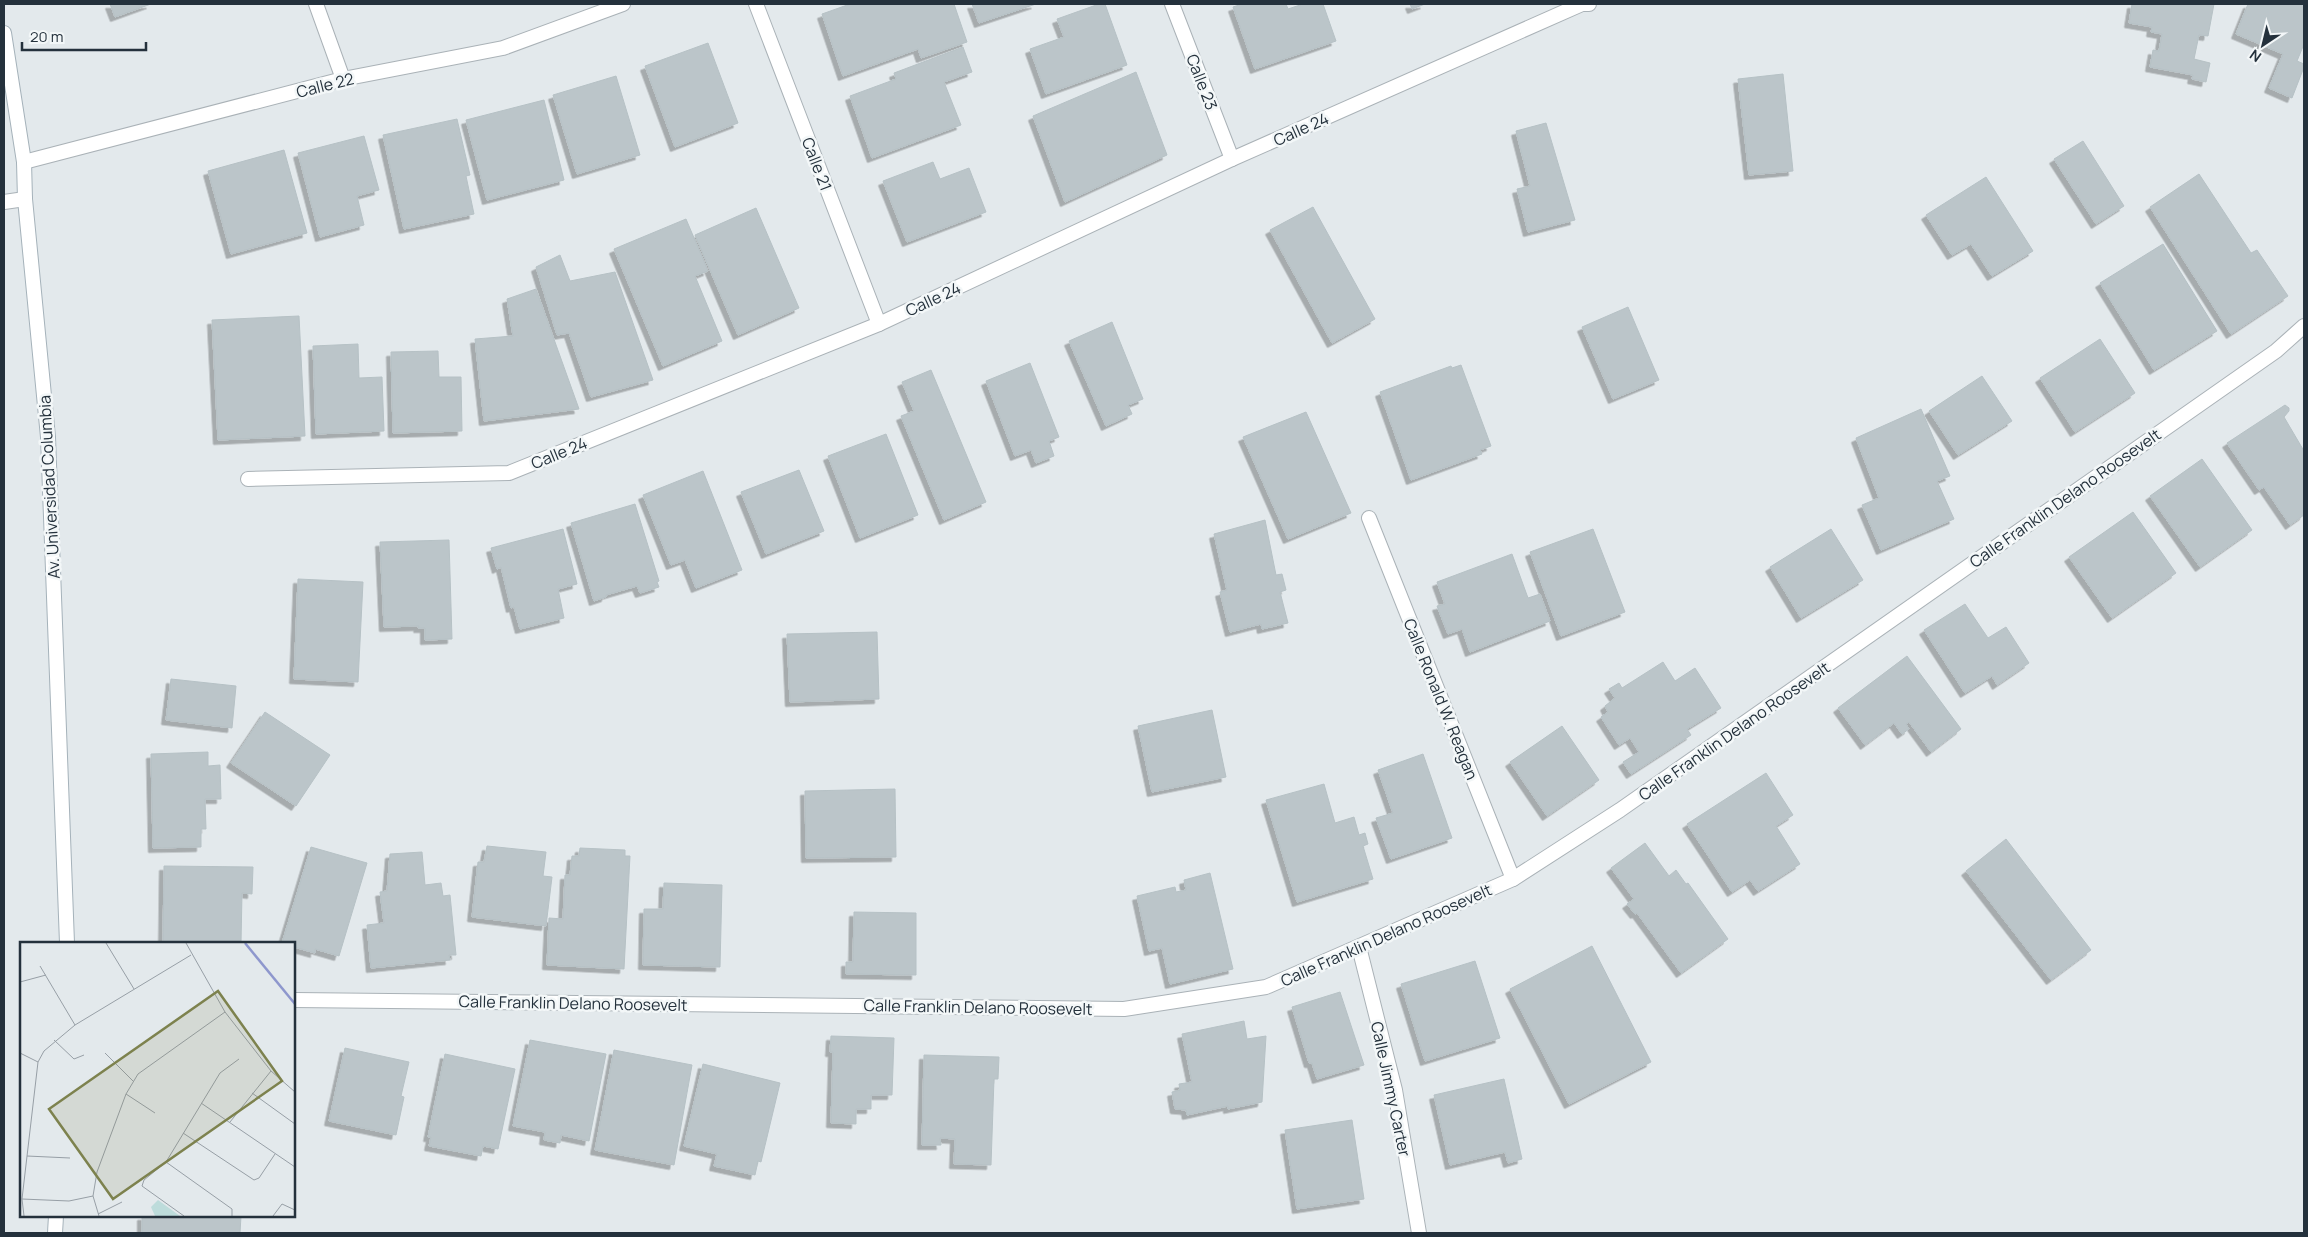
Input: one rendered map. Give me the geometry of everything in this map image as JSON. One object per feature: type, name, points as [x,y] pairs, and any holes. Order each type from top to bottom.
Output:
[{"type":"street","points":[[316,4],[343,80]]},
{"type":"street","name":"Calle 22","points":[[24,162],[343,80],[503,48],[623,4]]},
{"type":"street","name":"Calle 21","points":[[756,4],[879,324]]},
{"type":"street","name":"Calle 23","points":[[1172,4],[1232,159]]},
{"type":"street","name":"Calle 24","points":[[248,480],[509,473],[879,324],[1232,159],[1584,4]]},
{"type":"street","name":"Av. Universidad Columbia","points":[[4,33],[24,162],[25,199],[48,437],[67,942]]},
{"type":"street","points":[[4,202],[25,199]]},
{"type":"street","name":"Calle Franklin Delano Roosevelt","points":[[295,1000],[1124,1009],[1266,987],[1514,879],[1620,810],[2268,357],[2304,326]]},
{"type":"street","name":"Calle Ronald W. Reagan","points":[[1370,518],[1514,879]]},
{"type":"street","name":"Calle Jimmy Carter","points":[[1359,947],[1394,1090],[1419,1233]]},
{"type":"street","points":[[55,1233],[56,1217]]},
{"type":"building","points":[[110,4],[151,4],[115,17]]},
{"type":"building","points":[[850,4],[954,4],[967,42],[921,58],[918,49],[843,76],[822,14]]},
{"type":"building","points":[[972,4],[1036,4],[979,23]]},
{"type":"building","points":[[1099,4],[1105,4],[1127,65],[1046,94],[1030,49],[1064,37],[1057,19]]},
{"type":"building","points":[[1242,4],[1286,4],[1288,9],[1303,4],[1323,4],[1336,41],[1255,69],[1233,7]]},
{"type":"building","points":[[1410,4],[1425,4],[1412,9]]},
{"type":"building","points":[[2132,4],[2214,4],[2208,36],[2199,35],[2194,59],[2210,63],[2206,82],[2192,79],[2193,75],[2150,67],[2153,50],[2159,51],[2162,34],[2151,32],[2152,27],[2129,23]]},
{"type":"building","points":[[2248,4],[2304,4],[2304,44],[2297,61],[2304,64],[2304,67],[2292,98],[2269,88],[2283,54],[2236,34]]},
{"type":"building","points":[[708,43],[738,123],[675,147],[645,66]]},
{"type":"building","points":[[963,47],[972,72],[944,82],[961,125],[872,158],[850,96],[896,79],[894,73]]},
{"type":"building","points":[[1136,72],[1167,155],[1065,202],[1033,116]]},
{"type":"building","points":[[1783,74],[1793,171],[1749,175],[1738,79]]},
{"type":"building","points":[[616,76],[640,155],[577,174],[553,95]]},
{"type":"building","points":[[544,100],[564,180],[487,200],[466,120]]},
{"type":"building","points":[[457,119],[470,175],[466,176],[474,214],[404,229],[383,135]]},
{"type":"building","points":[[1546,123],[1575,220],[1528,232],[1517,189],[1530,186],[1516,131]]},
{"type":"building","points":[[364,136],[379,190],[357,196],[364,225],[320,237],[298,153]]},
{"type":"building","points":[[2083,141],[2124,206],[2096,224],[2054,159]]},
{"type":"building","points":[[284,150],[307,233],[231,254],[208,171]]},
{"type":"building","points":[[933,162],[940,179],[969,168],[986,212],[907,242],[883,181]]},
{"type":"building","points":[[2199,174],[2251,253],[2257,250],[2288,296],[2231,334],[2150,207]]},
{"type":"building","points":[[1986,177],[2033,251],[1992,276],[1971,244],[1952,255],[1926,215]]},
{"type":"building","points":[[1313,207],[1375,319],[1332,343],[1270,230]]},
{"type":"building","points":[[756,208],[799,308],[738,335],[695,235]]},
{"type":"building","points":[[686,219],[708,271],[695,276],[722,341],[663,366],[614,249]]},
{"type":"building","points":[[2163,244],[2217,331],[2154,370],[2100,283]]},
{"type":"building","points":[[560,255],[570,281],[615,272],[653,380],[591,397],[569,333],[557,335],[536,267]]},
{"type":"building","points":[[536,289],[579,409],[484,421],[475,339],[513,336],[507,299]]},
{"type":"building","points":[[1628,307],[1659,380],[1613,399],[1582,327]]},
{"type":"building","points":[[299,316],[305,436],[218,440],[212,320]]},
{"type":"building","points":[[1112,322],[1143,399],[1128,405],[1132,414],[1106,426],[1069,341]]},
{"type":"building","points":[[2100,339],[2135,393],[2075,432],[2040,378]]},
{"type":"building","points":[[358,344],[359,378],[382,377],[384,431],[316,434],[313,346]]},
{"type":"building","points":[[438,351],[439,377],[461,377],[462,431],[393,433],[391,352]]},
{"type":"building","points":[[1030,363],[1059,437],[1049,441],[1054,456],[1036,463],[1031,450],[1015,456],[986,381]]},
{"type":"building","points":[[1461,365],[1491,446],[1480,450],[1482,454],[1411,480],[1380,392],[1451,366],[1452,368]]},
{"type":"building","points":[[931,370],[986,502],[944,520],[901,416],[914,411],[902,382]]},
{"type":"building","points":[[1982,376],[2012,421],[1958,455],[1929,411]]},
{"type":"building","points":[[2285,405],[2289,408],[2289,411],[2284,417],[2304,451],[2304,515],[2290,525],[2264,487],[2259,490],[2227,443]]},
{"type":"building","points":[[1921,409],[1950,476],[1937,481],[1954,519],[1881,550],[1862,505],[1879,498],[1856,438]]},
{"type":"building","points":[[1306,412],[1351,513],[1288,539],[1243,437]]},
{"type":"building","points":[[886,434],[918,515],[860,538],[828,456]]},
{"type":"building","points":[[2202,459],[2252,530],[2200,567],[2150,496]]},
{"type":"building","points":[[799,470],[824,531],[766,554],[741,492]]},
{"type":"building","points":[[703,471],[742,570],[696,588],[685,560],[671,565],[643,495]]},
{"type":"building","points":[[635,504],[659,581],[657,582],[659,587],[640,593],[637,586],[606,595],[606,597],[594,601],[571,523]]},
{"type":"building","points":[[2133,512],[2176,573],[2112,618],[2069,557]]},
{"type":"building","points":[[1265,520],[1276,575],[1282,574],[1286,590],[1280,592],[1288,623],[1262,629],[1261,624],[1230,632],[1220,592],[1227,590],[1214,534]]},
{"type":"building","points":[[563,529],[577,584],[558,589],[564,618],[520,629],[514,607],[511,608],[501,567],[497,569],[491,548]]},
{"type":"building","points":[[1593,529],[1625,612],[1561,636],[1530,552]]},
{"type":"building","points":[[1831,529],[1863,580],[1801,618],[1770,567]]},
{"type":"building","points":[[449,540],[452,639],[425,640],[425,628],[418,628],[419,626],[384,627],[380,542]]},
{"type":"building","points":[[1512,554],[1528,598],[1540,594],[1550,621],[1470,652],[1462,629],[1448,634],[1437,606],[1445,604],[1437,582]]},
{"type":"building","points":[[298,579],[363,582],[358,682],[294,679]]},
{"type":"building","points":[[1965,604],[1988,638],[2006,627],[2029,663],[1997,685],[1992,676],[1965,693],[1924,630]]},
{"type":"building","points":[[877,632],[879,699],[790,702],[787,634]]},
{"type":"building","points":[[1907,656],[1961,729],[1931,752],[1909,722],[1906,724],[1909,729],[1902,734],[1894,723],[1865,745],[1838,708]]},
{"type":"building","points":[[1663,662],[1675,681],[1695,668],[1721,708],[1687,729],[1691,735],[1631,774],[1623,762],[1639,752],[1630,738],[1619,745],[1601,717],[1608,712],[1605,706],[1615,698],[1609,689],[1619,683],[1622,688]]},
{"type":"building","points":[[171,679],[236,686],[232,728],[166,720]]},
{"type":"building","points":[[1212,710],[1226,777],[1152,792],[1138,726]]},
{"type":"building","points":[[265,712],[330,755],[296,806],[231,763]]},
{"type":"building","points":[[1562,726],[1599,780],[1547,816],[1510,762]]},
{"type":"building","points":[[208,752],[208,766],[220,765],[221,799],[205,799],[206,829],[201,829],[201,847],[153,848],[151,754]]},
{"type":"building","points":[[1423,754],[1452,838],[1391,859],[1376,818],[1393,813],[1378,770]]},
{"type":"building","points":[[1766,773],[1793,815],[1776,826],[1800,864],[1758,891],[1750,880],[1732,892],[1687,824]]},
{"type":"building","points":[[1324,784],[1335,823],[1354,817],[1359,835],[1365,833],[1368,844],[1363,846],[1373,879],[1297,902],[1266,800]]},
{"type":"building","points":[[895,789],[896,857],[806,858],[805,791]]},
{"type":"building","points":[[2006,839],[2091,950],[2051,980],[1966,871]]},
{"type":"building","points":[[1645,843],[1669,876],[1676,870],[1686,884],[1688,883],[1728,939],[1681,973],[1637,913],[1635,914],[1627,904],[1634,899],[1611,868]]},
{"type":"building","points":[[487,846],[546,852],[543,876],[552,877],[546,926],[472,917],[478,862],[484,862]]},
{"type":"building","points":[[311,847],[367,863],[339,956],[315,949],[315,953],[295,947],[295,942],[282,942]]},
{"type":"building","points":[[580,848],[625,850],[625,856],[630,856],[624,969],[547,965],[549,918],[563,919],[565,875],[570,875],[572,856],[579,856]]},
{"type":"building","points":[[422,852],[425,885],[441,883],[443,896],[450,895],[456,955],[449,955],[450,960],[371,968],[367,925],[384,923],[380,892],[387,891],[390,854]]},
{"type":"building","points":[[164,866],[253,867],[252,894],[242,893],[241,942],[163,942]]},
{"type":"building","points":[[1210,873],[1233,969],[1170,984],[1162,948],[1149,951],[1137,896],[1175,887],[1176,892],[1186,890],[1184,880]]},
{"type":"building","points":[[664,883],[722,885],[720,967],[643,965],[644,909],[663,909]]},
{"type":"building","points":[[854,912],[916,913],[916,975],[846,974],[846,962],[853,962]]},
{"type":"building","points":[[1592,946],[1651,1062],[1569,1104],[1510,989]]},
{"type":"building","points":[[1475,961],[1500,1038],[1425,1061],[1401,984]]},
{"type":"building","points":[[1340,992],[1364,1065],[1317,1079],[1312,1063],[1309,1063],[1292,1007]]},
{"type":"building","points":[[1244,1021],[1247,1039],[1266,1036],[1262,1102],[1228,1109],[1228,1106],[1187,1115],[1186,1110],[1175,1109],[1172,1092],[1180,1090],[1179,1084],[1192,1082],[1182,1034]]},
{"type":"building","points":[[831,1036],[894,1038],[892,1095],[871,1095],[871,1109],[856,1109],[856,1124],[831,1123],[833,1052],[830,1052]]},
{"type":"building","points":[[530,1040],[606,1054],[589,1141],[561,1135],[560,1143],[544,1140],[545,1132],[513,1126]]},
{"type":"building","points":[[345,1048],[409,1062],[401,1096],[404,1097],[396,1135],[329,1121]]},
{"type":"building","points":[[614,1050],[692,1065],[674,1165],[595,1150]]},
{"type":"building","points":[[445,1054],[515,1069],[498,1149],[483,1146],[481,1156],[429,1146],[431,1137],[428,1137]]},
{"type":"building","points":[[924,1055],[999,1057],[998,1079],[994,1079],[991,1165],[954,1164],[955,1139],[940,1138],[941,1145],[922,1145]]},
{"type":"building","points":[[703,1064],[780,1083],[761,1162],[758,1161],[755,1175],[714,1166],[717,1154],[684,1146]]},
{"type":"building","points":[[1504,1079],[1522,1159],[1508,1163],[1505,1152],[1450,1165],[1434,1095]]},
{"type":"building","points":[[1352,1120],[1364,1199],[1297,1209],[1285,1130]]},
{"type":"building","points":[[142,1217],[241,1217],[240,1233],[142,1233]]}]
